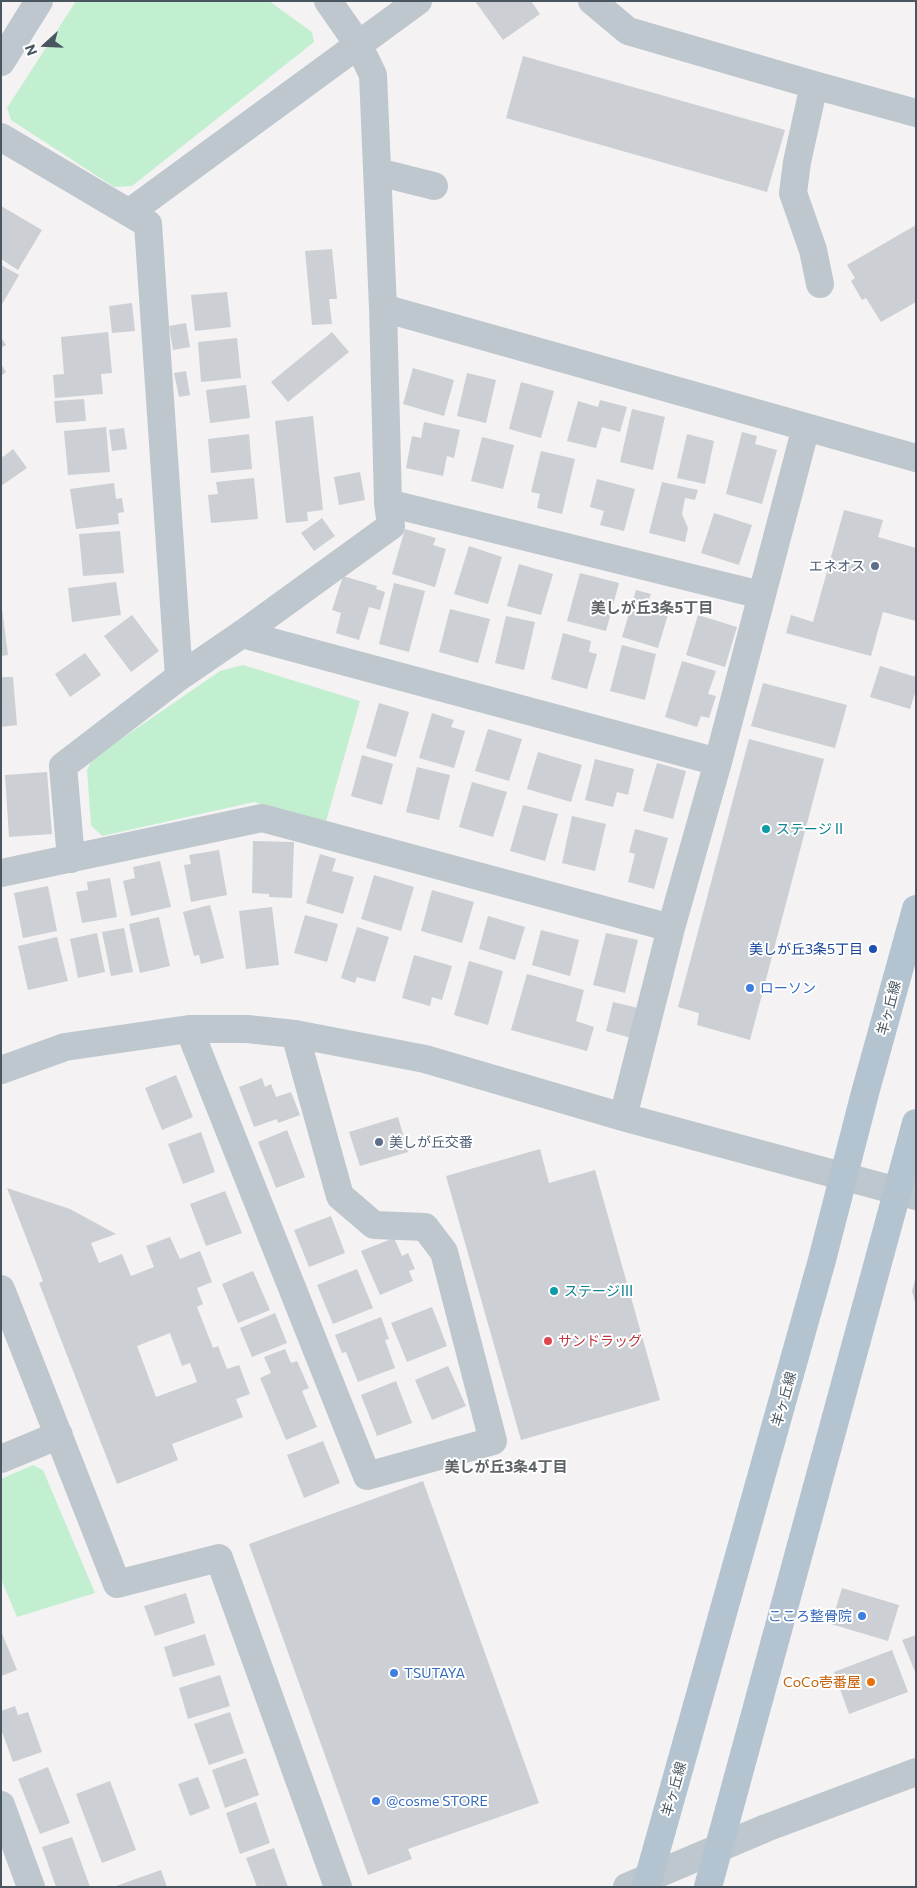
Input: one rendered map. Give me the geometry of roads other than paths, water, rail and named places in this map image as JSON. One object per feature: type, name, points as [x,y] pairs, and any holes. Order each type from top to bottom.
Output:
[{"type":"main road","name":"羊ヶ丘線","points":[[640,1884],[820,1270],[916,909]]},
{"type":"main road","points":[[708,1887],[875,1278],[906,1193],[916,1123]]},
{"type":"street","points":[[1,62],[39,1]]},
{"type":"street","points":[[70,860],[63,766],[179,676],[242,634],[390,526],[373,75],[358,44],[328,1]]},
{"type":"street","points":[[130,212],[418,1]]},
{"type":"street","points":[[592,1],[628,31],[916,113]]},
{"type":"street","points":[[814,85],[797,162],[793,193],[813,250],[820,284]]},
{"type":"street","points":[[1,136],[148,224],[179,676]]},
{"type":"street","points":[[378,172],[434,186]]},
{"type":"street","points":[[383,308],[916,458]]},
{"type":"street","points":[[624,1117],[671,928],[718,762],[806,427]]},
{"type":"street","points":[[388,503],[761,594]]},
{"type":"street","points":[[242,634],[718,762]]},
{"type":"street","points":[[1,873],[70,860],[262,818],[671,928]]},
{"type":"street","points":[[1,1070],[65,1047],[189,1029],[247,1029],[295,1034],[425,1059],[624,1117],[906,1193]]},
{"type":"street","points":[[189,1029],[367,1476],[493,1441],[444,1252],[425,1227],[374,1225],[340,1196],[295,1034]]},
{"type":"street","points":[[1,1290],[116,1584],[219,1558],[338,1887]]},
{"type":"street","points":[[1,1459],[59,1435]]},
{"type":"street","points":[[640,1884],[719,1848],[915,1777]]},
{"type":"street","points":[[1,1805],[31,1887]]},
{"type":"place","name":"エネオス","points":[[875,566]]},
{"type":"place","name":"ステージⅡ","points":[[766,829]]},
{"type":"place","name":"美しが丘3条5丁目","points":[[873,949]]},
{"type":"place","name":"ローソン","points":[[750,988]]},
{"type":"place","name":"美しが丘交番","points":[[379,1142]]},
{"type":"place","name":"ステージⅢ","points":[[554,1291]]},
{"type":"place","name":"サンドラッグ","points":[[548,1341]]},
{"type":"place","name":"こころ整骨院","points":[[862,1616]]},
{"type":"place","name":"TSUTAYA","points":[[394,1673]]},
{"type":"place","name":"CoCo壱番屋","points":[[871,1682]]},
{"type":"place","name":"@cosme STORE","points":[[376,1801]]},
{"type":"district","name":"美しが丘3条5丁目","points":[[652,608]]},
{"type":"district","name":"美しが丘3条4丁目","points":[[506,1467]]}]
